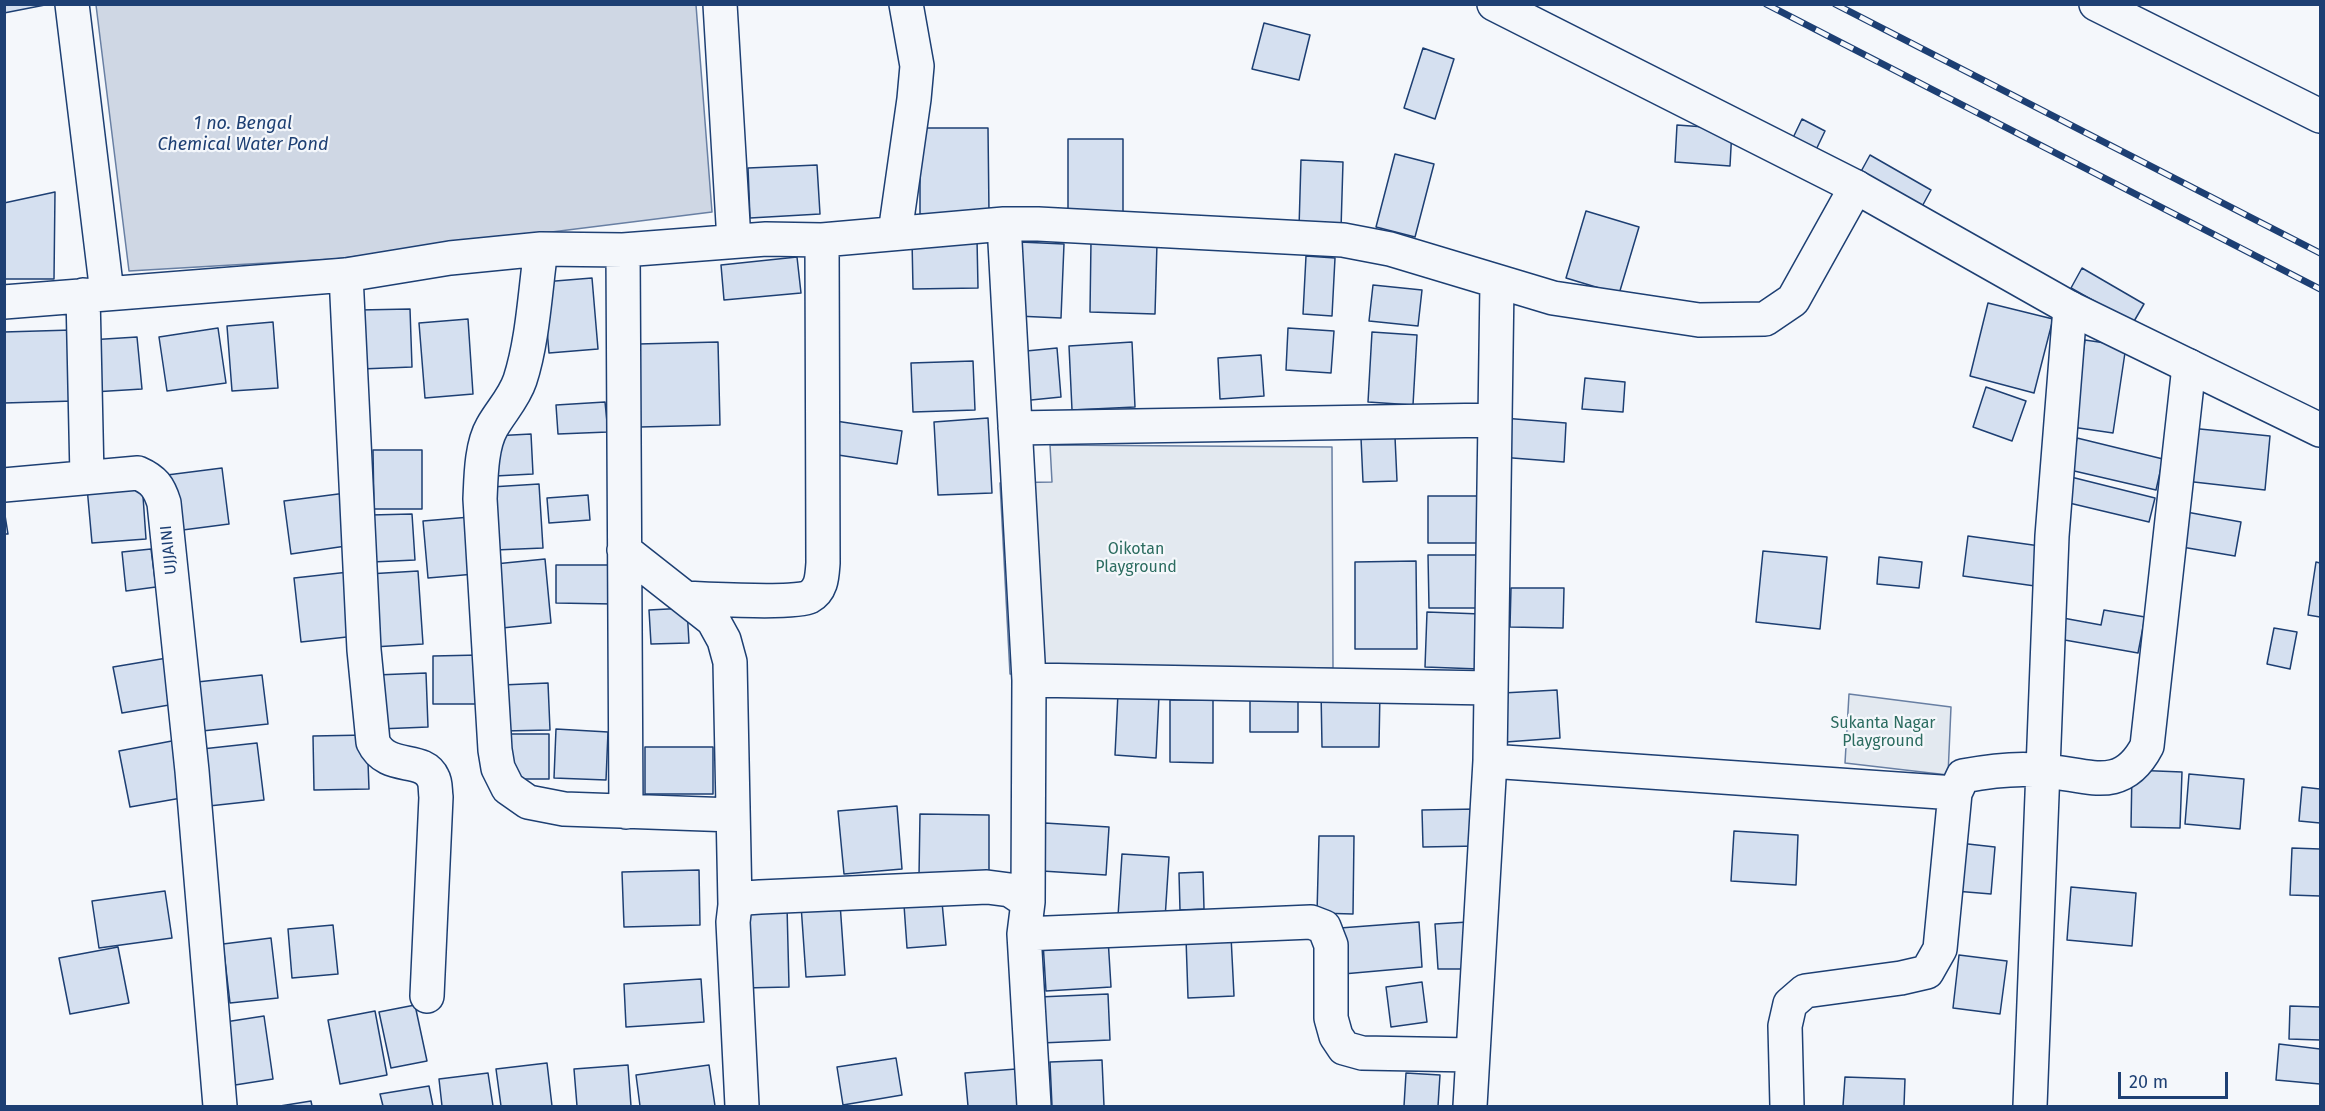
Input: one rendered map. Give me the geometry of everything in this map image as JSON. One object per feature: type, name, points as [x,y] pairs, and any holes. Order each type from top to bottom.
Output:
[{"type":"street","points":[[72,4],[95,294],[87,477]]},
{"type":"street","points":[[720,4],[734,241]]},
{"type":"street","points":[[896,232],[917,66],[906,4]]},
{"type":"street","points":[[1494,4],[1856,187],[2070,308],[2320,430]]},
{"type":"street","points":[[2096,4],[2320,116]]},
{"type":"street","points":[[4,302],[346,275],[450,258],[541,249],[623,250],[734,241],[822,240],[896,232],[1004,224],[1038,224],[1343,240],[1390,249],[1553,298],[1699,320],[1765,318],[1793,300],[1856,187]]},
{"type":"street","points":[[1004,224],[1029,680],[1026,918],[1034,1107]]},
{"type":"street","points":[[686,598],[788,600],[809,597],[821,585],[823,564],[822,240]]},
{"type":"street","points":[[541,249],[527,351],[519,381],[507,406],[490,429],[482,466],[480,499],[498,768],[508,789],[528,802],[564,809],[733,815]]},
{"type":"street","points":[[623,250],[626,812]]},
{"type":"street","points":[[346,275],[364,650],[374,742],[378,752],[387,759],[419,766],[428,770],[434,778],[436,797],[427,996]]},
{"type":"street","points":[[1470,1107],[1490,761],[1497,283]]},
{"type":"street","points":[[2030,1107],[2045,770],[2052,536],[2070,308]]},
{"type":"street","points":[[1787,1107],[1785,1026],[1790,1004],[1805,991],[1901,978],[1927,972],[1940,949],[1955,793],[1963,776],[1984,772],[2045,770],[2099,780],[2121,776],[2140,759],[2147,746],[2189,366]]},
{"type":"street","points":[[1015,428],[1495,420]]},
{"type":"street","name":"UJJAINI","points":[[4,485],[138,473],[149,478],[159,488],[164,503],[192,771],[220,1107]]},
{"type":"street","points":[[624,550],[713,620],[724,640],[730,662],[735,905],[733,922],[742,1107]]},
{"type":"street","points":[[1029,680],[1491,688]]},
{"type":"street","points":[[1490,761],[1955,793]]},
{"type":"street","points":[[735,905],[747,898],[760,897],[987,887],[1011,890],[1026,918]]},
{"type":"street","points":[[1026,918],[1311,922],[1324,927],[1331,945],[1331,1018],[1336,1036],[1344,1048],[1362,1053],[1473,1055]]},
{"type":"green space","name":"Oikotan Playground","points":[[1050,445],[1332,447],[1333,668],[1010,674],[1000,483],[1052,482]]},
{"type":"green space","name":"Sukanta Nagar Playground","points":[[1849,694],[1951,707],[1948,775],[1845,763]]},
{"type":"water","name":"1 no. Bengal Chemical Water Pond","points":[[96,5],[696,5],[712,212],[335,259],[129,271]]},
{"type":"building","points":[[4,4],[50,4],[4,13]]},
{"type":"building","points":[[1264,23],[1310,35],[1299,80],[1252,69]]},
{"type":"building","points":[[1423,48],[1454,59],[1435,119],[1404,108]]},
{"type":"building","points":[[1802,119],[1825,131],[1813,156],[1790,144]]},
{"type":"building","points":[[1677,125],[1732,129],[1730,166],[1675,162]]},
{"type":"building","points":[[920,128],[988,128],[989,213],[920,214]]},
{"type":"building","points":[[1068,139],[1123,139],[1123,216],[1068,216]]},
{"type":"building","points":[[1395,154],[1434,164],[1415,237],[1376,227]]},
{"type":"building","points":[[1870,155],[1931,190],[1919,212],[1858,177]]},
{"type":"building","points":[[1301,160],[1343,162],[1341,229],[1299,228]]},
{"type":"building","points":[[817,165],[820,214],[750,218],[748,168]]},
{"type":"building","points":[[55,192],[54,279],[4,279],[4,203]]},
{"type":"building","points":[[1586,211],[1639,227],[1619,294],[1566,278]]},
{"type":"building","points":[[977,239],[978,288],[913,289],[912,240]]},
{"type":"building","points":[[1091,241],[1157,243],[1155,314],[1090,312]]},
{"type":"building","points":[[1020,242],[1064,244],[1061,318],[1017,316]]},
{"type":"building","points":[[1306,256],[1335,258],[1332,316],[1303,314]]},
{"type":"building","points":[[797,257],[801,293],[724,300],[721,265]]},
{"type":"building","points":[[2082,268],[2144,304],[2133,323],[2071,288]]},
{"type":"building","points":[[592,278],[598,349],[549,353],[543,282]]},
{"type":"building","points":[[1373,285],[1422,290],[1418,326],[1369,321]]},
{"type":"building","points":[[1988,303],[2053,319],[2034,393],[1970,376]]},
{"type":"building","points":[[410,309],[412,367],[361,369],[359,310]]},
{"type":"building","points":[[468,319],[473,394],[425,398],[419,323]]},
{"type":"building","points":[[273,322],[278,388],[232,391],[227,326]]},
{"type":"building","points":[[218,328],[226,383],[167,391],[159,337]]},
{"type":"building","points":[[1288,328],[1334,331],[1331,373],[1286,370]]},
{"type":"building","points":[[72,330],[74,401],[4,403],[4,332]]},
{"type":"building","points":[[1372,332],[1417,335],[1413,405],[1368,402]]},
{"type":"building","points":[[137,337],[142,389],[93,392],[89,340]]},
{"type":"building","points":[[2085,340],[2126,346],[2113,433],[2072,427]]},
{"type":"building","points":[[718,342],[720,425],[640,427],[638,344]]},
{"type":"building","points":[[1132,342],[1135,407],[1072,410],[1069,346]]},
{"type":"building","points":[[1057,348],[1061,397],[1021,401],[1016,352]]},
{"type":"building","points":[[1261,355],[1264,396],[1220,399],[1218,358]]},
{"type":"building","points":[[973,361],[975,410],[913,412],[911,363]]},
{"type":"building","points":[[1585,378],[1625,382],[1623,412],[1582,409]]},
{"type":"building","points":[[1986,387],[2026,401],[2012,441],[1973,427]]},
{"type":"building","points":[[605,402],[608,432],[558,434],[556,405]]},
{"type":"building","points":[[988,418],[992,493],[938,495],[934,422]]},
{"type":"building","points":[[1503,418],[1566,423],[1564,462],[1500,457]]},
{"type":"building","points":[[829,420],[902,431],[897,464],[825,453]]},
{"type":"building","points":[[2190,428],[2270,436],[2265,490],[2185,481]]},
{"type":"building","points":[[531,434],[533,474],[495,476],[493,436]]},
{"type":"building","points":[[1395,437],[1397,481],[1363,482],[1361,438]]},
{"type":"building","points":[[2077,438],[2163,459],[2156,490],[2070,470]]},
{"type":"building","points":[[373,450],[422,450],[422,509],[374,509]]},
{"type":"building","points":[[222,468],[229,524],[175,531],[167,475]]},
{"type":"building","points":[[2071,477],[2155,498],[2149,522],[2065,502]]},
{"type":"building","points":[[142,482],[146,539],[92,543],[87,487]]},
{"type":"building","points":[[539,484],[543,548],[495,550],[491,487]]},
{"type":"building","points":[[346,493],[353,545],[291,554],[284,501]]},
{"type":"building","points":[[588,495],[590,520],[549,523],[547,498]]},
{"type":"building","points":[[1428,496],[1485,496],[1485,543],[1428,543]]},
{"type":"building","points":[[4,509],[8,534],[4,534]]},
{"type":"building","points":[[2181,511],[2241,522],[2235,556],[2176,546]]},
{"type":"building","points":[[412,514],[415,560],[372,562],[370,515]]},
{"type":"building","points":[[470,517],[475,574],[428,578],[423,521]]},
{"type":"building","points":[[1968,536],[2040,546],[2035,586],[1963,576]]},
{"type":"building","points":[[151,549],[156,587],[126,591],[122,552]]},
{"type":"building","points":[[1763,551],[1827,557],[1820,629],[1756,622]]},
{"type":"building","points":[[1428,555],[1480,555],[1480,608],[1429,608]]},
{"type":"building","points":[[1879,557],[1922,562],[1919,588],[1877,584]]},
{"type":"building","points":[[545,559],[551,623],[502,628],[495,564]]},
{"type":"building","points":[[1416,561],[1417,649],[1355,649],[1355,562]]},
{"type":"building","points":[[2316,562],[2320,563],[2320,617],[2308,615]]},
{"type":"building","points":[[556,565],[614,565],[613,604],[556,603]]},
{"type":"building","points":[[418,571],[423,644],[373,647],[368,574]]},
{"type":"building","points":[[349,572],[356,636],[301,642],[294,578]]},
{"type":"building","points":[[1511,588],[1564,588],[1563,628],[1510,627]]},
{"type":"building","points":[[687,608],[689,643],[651,644],[649,610]]},
{"type":"building","points":[[2104,610],[2145,617],[2138,653],[2059,639],[2063,618],[2101,625]]},
{"type":"building","points":[[1427,612],[1481,614],[1479,669],[1425,667]]},
{"type":"building","points":[[2274,628],[2297,632],[2290,669],[2267,664]]},
{"type":"building","points":[[480,655],[481,704],[433,704],[433,656]]},
{"type":"building","points":[[167,658],[175,704],[122,713],[113,667]]},
{"type":"building","points":[[426,673],[428,727],[379,729],[376,675]]},
{"type":"building","points":[[262,675],[268,724],[202,731],[197,682]]},
{"type":"building","points":[[548,683],[550,730],[504,731],[502,685]]},
{"type":"building","points":[[1298,684],[1298,732],[1250,732],[1250,685]]},
{"type":"building","points":[[1321,690],[1380,690],[1379,747],[1322,747]]},
{"type":"building","points":[[1557,690],[1560,738],[1506,742],[1503,693]]},
{"type":"building","points":[[1118,693],[1159,696],[1156,758],[1115,755]]},
{"type":"building","points":[[1170,700],[1213,700],[1213,763],[1170,762]]},
{"type":"building","points":[[556,729],[608,732],[606,780],[554,778]]},
{"type":"building","points":[[505,734],[549,734],[549,779],[506,779]]},
{"type":"building","points":[[367,735],[369,789],[314,790],[313,736]]},
{"type":"building","points":[[177,740],[187,797],[130,807],[119,751]]},
{"type":"building","points":[[257,743],[264,800],[209,806],[202,749]]},
{"type":"building","points":[[645,747],[713,747],[713,794],[645,794]]},
{"type":"building","points":[[2132,770],[2182,772],[2180,828],[2131,827]]},
{"type":"building","points":[[2189,774],[2244,779],[2240,829],[2185,824]]},
{"type":"building","points":[[2302,787],[2320,789],[2320,823],[2299,821]]},
{"type":"building","points":[[897,806],[902,869],[844,874],[838,811]]},
{"type":"building","points":[[1477,809],[1478,846],[1423,847],[1422,810]]},
{"type":"building","points":[[920,814],[989,815],[989,877],[919,876]]},
{"type":"building","points":[[1045,823],[1109,827],[1106,875],[1042,871]]},
{"type":"building","points":[[1734,831],[1798,835],[1796,885],[1731,881]]},
{"type":"building","points":[[1319,836],[1354,836],[1353,914],[1317,913]]},
{"type":"building","points":[[1959,843],[1995,847],[1991,894],[1955,891]]},
{"type":"building","points":[[2292,848],[2320,849],[2320,896],[2290,895]]},
{"type":"building","points":[[1122,854],[1169,857],[1165,919],[1118,916]]},
{"type":"building","points":[[699,870],[700,925],[624,927],[622,872]]},
{"type":"building","points":[[1203,872],[1204,909],[1180,910],[1179,873]]},
{"type":"building","points":[[2071,887],[2136,893],[2132,946],[2067,940]]},
{"type":"building","points":[[165,891],[172,938],[99,948],[92,901]]},
{"type":"building","points":[[942,902],[946,945],[907,948],[904,905]]},
{"type":"building","points":[[840,903],[845,975],[806,977],[801,905]]},
{"type":"building","points":[[787,906],[789,987],[744,988],[742,907]]},
{"type":"building","points":[[1419,922],[1422,967],[1343,974],[1340,928]]},
{"type":"building","points":[[1468,922],[1470,969],[1438,969],[1435,924]]},
{"type":"building","points":[[333,925],[338,974],[292,978],[288,929]]},
{"type":"building","points":[[1231,936],[1234,996],[1188,998],[1186,938]]},
{"type":"building","points":[[271,938],[278,998],[230,1003],[223,944]]},
{"type":"building","points":[[1108,938],[1111,987],[1046,991],[1043,942]]},
{"type":"building","points":[[118,947],[129,1003],[70,1014],[59,958]]},
{"type":"building","points":[[1959,955],[2007,961],[2000,1014],[1953,1008]]},
{"type":"building","points":[[701,979],[704,1022],[626,1027],[624,984]]},
{"type":"building","points":[[1422,982],[1427,1022],[1391,1027],[1386,987]]},
{"type":"building","points":[[1108,994],[1110,1040],[1041,1043],[1039,997]]},
{"type":"building","points":[[415,1005],[427,1061],[391,1068],[379,1012]]},
{"type":"building","points":[[2290,1006],[2320,1007],[2320,1040],[2289,1039]]},
{"type":"building","points":[[375,1011],[387,1075],[340,1084],[328,1020]]},
{"type":"building","points":[[264,1016],[273,1079],[235,1085],[225,1022]]},
{"type":"building","points":[[2279,1044],[2320,1049],[2320,1084],[2276,1080]]},
{"type":"building","points":[[896,1058],[902,1095],[843,1105],[837,1067]]},
{"type":"building","points":[[1102,1060],[1104,1106],[1052,1106],[1050,1062]]},
{"type":"building","points":[[547,1063],[552,1106],[501,1106],[496,1069]]},
{"type":"building","points":[[628,1065],[631,1106],[577,1106],[574,1069]]},
{"type":"building","points":[[709,1065],[715,1106],[640,1106],[636,1075]]},
{"type":"building","points":[[1016,1069],[1019,1106],[968,1106],[965,1073]]},
{"type":"building","points":[[488,1073],[493,1106],[442,1106],[439,1079]]},
{"type":"building","points":[[1406,1073],[1440,1075],[1438,1106],[1404,1106]]},
{"type":"building","points":[[1845,1077],[1905,1079],[1904,1106],[1843,1106]]},
{"type":"building","points":[[429,1086],[433,1106],[383,1106],[380,1094]]},
{"type":"building","points":[[311,1101],[312,1106],[280,1106]]},
{"type":"railway","points":[[1766,4],[2320,289]]},
{"type":"railway","points":[[1835,4],[2320,253]]}]
